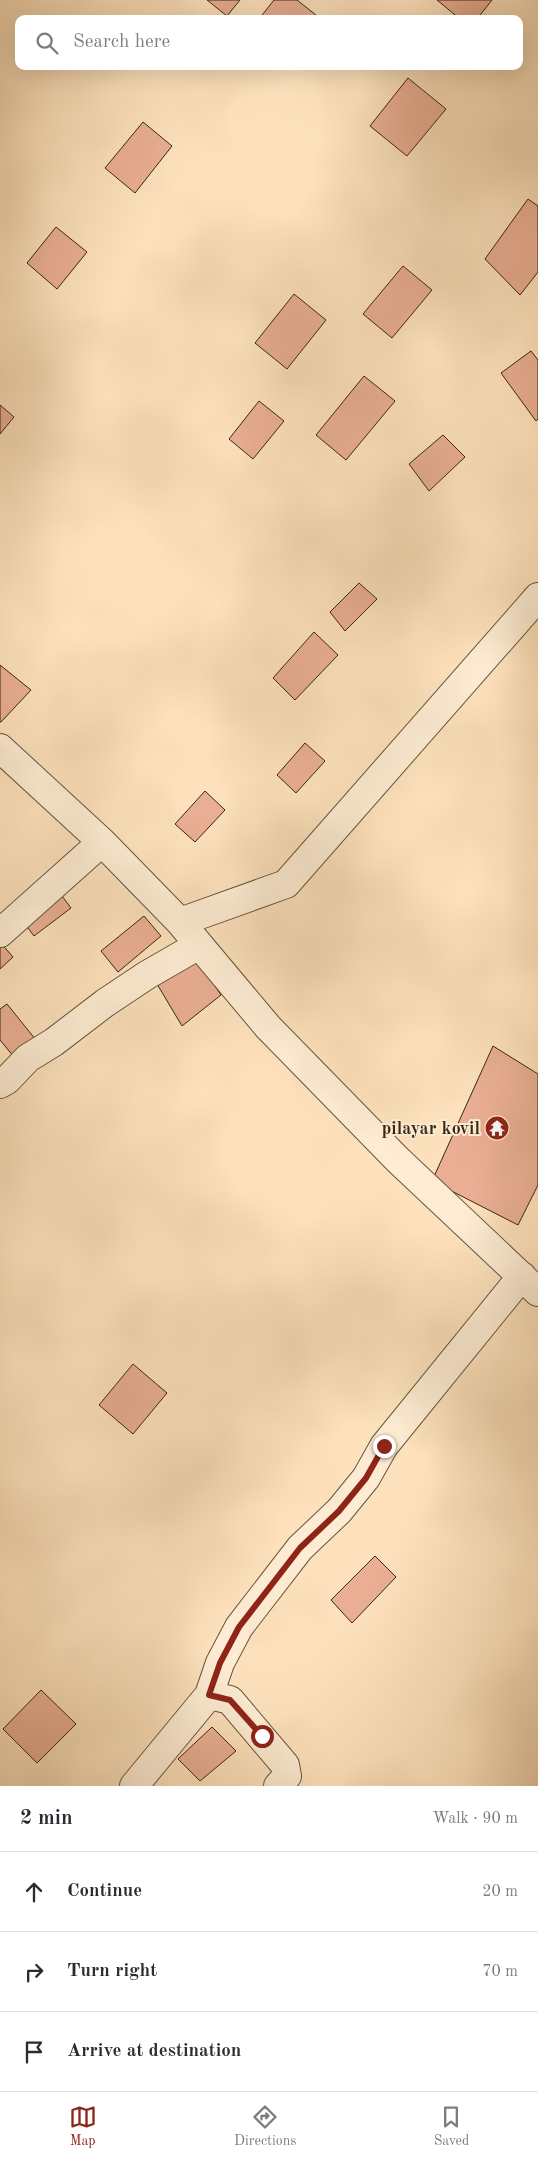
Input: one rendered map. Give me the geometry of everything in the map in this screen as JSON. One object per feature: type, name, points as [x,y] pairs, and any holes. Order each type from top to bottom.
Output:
[{"type":"street","points":[[180,922],[286,884],[538,597]]},
{"type":"street","points":[[0,748],[102,842],[180,922],[268,1027],[397,1160],[530,1284],[384,1446],[366,1478],[339,1511],[300,1548],[239,1627],[220,1663],[209,1695],[134,1786]]},
{"type":"street","points":[[0,933],[102,842]]},
{"type":"street","points":[[0,1084],[7,1080],[28,1058],[54,1042],[105,1003],[147,975],[199,945]]},
{"type":"street","points":[[209,1695],[230,1700],[285,1765],[287,1776],[278,1786]]},
{"type":"building","points":[[207,0],[240,0],[226,15]]},
{"type":"building","points":[[274,0],[297,0],[316,15],[262,15]]},
{"type":"building","points":[[437,0],[492,0],[480,15],[455,15]]},
{"type":"building","points":[[408,78],[446,109],[407,156],[370,126]]},
{"type":"building","points":[[143,122],[172,146],[135,193],[105,168]]},
{"type":"building","points":[[528,199],[538,206],[538,272],[520,295],[485,259]]},
{"type":"building","points":[[56,227],[87,252],[57,289],[27,263]]},
{"type":"building","points":[[403,266],[432,290],[392,338],[363,314]]},
{"type":"building","points":[[294,294],[326,320],[287,369],[255,343]]},
{"type":"building","points":[[531,351],[538,360],[538,419],[536,421],[501,373]]},
{"type":"building","points":[[364,376],[395,401],[346,460],[316,435]]},
{"type":"building","points":[[259,401],[284,421],[253,459],[229,439]]},
{"type":"building","points":[[0,405],[14,417],[0,434]]},
{"type":"building","points":[[443,435],[465,457],[429,491],[409,464]]},
{"type":"building","points":[[359,583],[377,599],[345,631],[330,612]]},
{"type":"building","points":[[314,632],[338,655],[295,700],[273,678]]},
{"type":"building","points":[[0,665],[31,690],[1,722],[0,722]]},
{"type":"building","points":[[305,743],[325,761],[296,793],[277,775]]},
{"type":"building","points":[[205,791],[225,810],[195,842],[175,824]]},
{"type":"building","points":[[59,892],[71,908],[34,936],[21,919]]},
{"type":"building","points":[[144,916],[161,936],[118,972],[101,951]]},
{"type":"building","points":[[0,942],[13,957],[0,969]]},
{"type":"building","points":[[196,958],[221,995],[182,1026],[157,984]]},
{"type":"building","points":[[7,1004],[36,1040],[14,1057],[0,1040],[0,1009]]},
{"type":"building","name":"pilayar kovil","points":[[493,1046],[538,1074],[538,1185],[518,1225],[432,1181]]},
{"type":"building","points":[[133,1364],[167,1393],[133,1434],[99,1405]]},
{"type":"building","points":[[375,1556],[396,1577],[352,1623],[331,1600]]},
{"type":"building","points":[[41,1690],[76,1724],[37,1763],[3,1729]]},
{"type":"building","points":[[212,1727],[236,1751],[200,1781],[178,1759]]},
{"type":"place","name":"pilayar kovil","points":[[497,1128]]},
{"type":"route","points":[[262,1736],[230,1700],[209,1695],[220,1663],[239,1627],[300,1548],[339,1511],[366,1478],[384,1446]]}]
